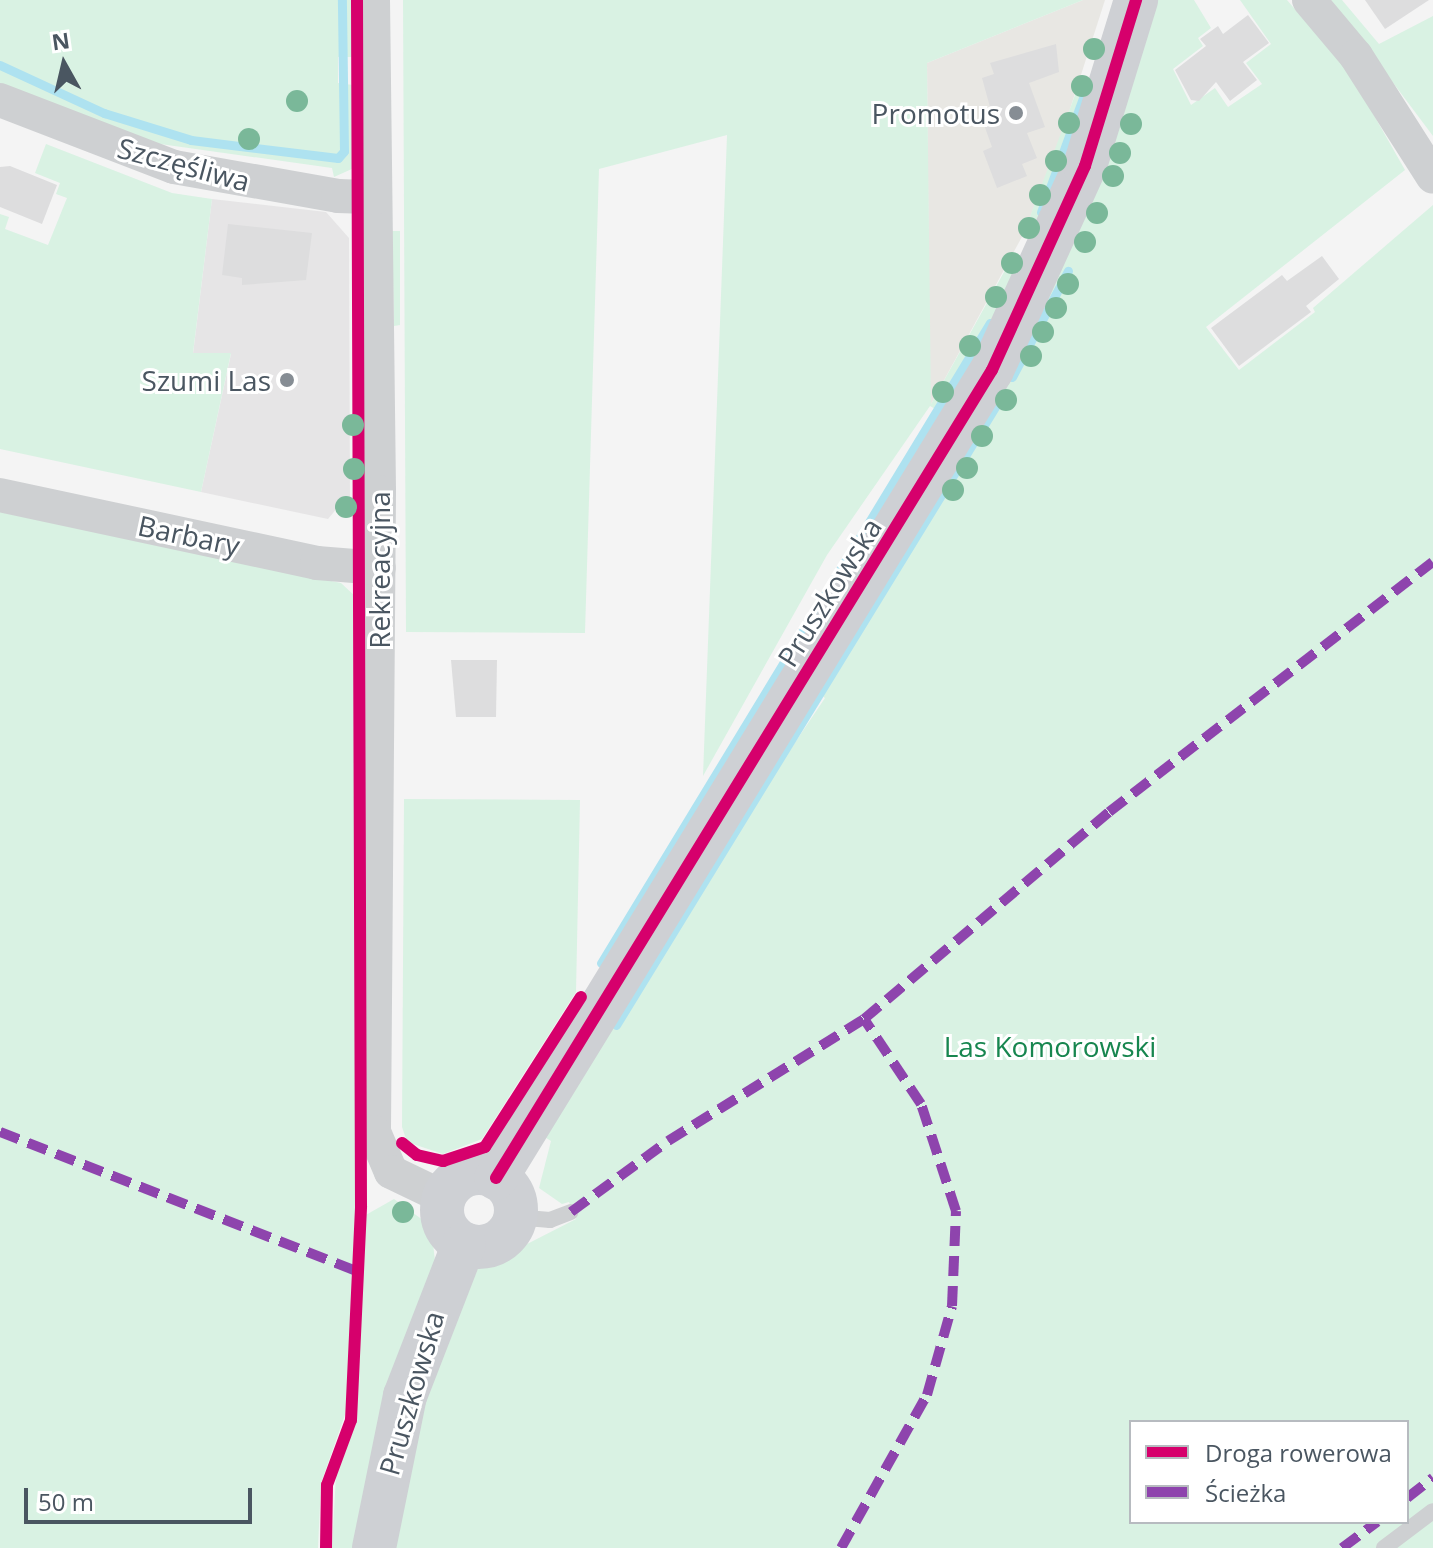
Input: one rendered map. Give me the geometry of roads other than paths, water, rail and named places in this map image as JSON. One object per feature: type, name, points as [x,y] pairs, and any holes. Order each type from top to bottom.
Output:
[{"type":"street","name":"Rekreacyjna","points":[[373,0],[379,568],[374,1141],[391,1172],[445,1198]]},
{"type":"street","name":"Pruszkowska","points":[[496,1178],[992,370],[1085,166],[1136,0]]},
{"type":"street","points":[[1309,0],[1356,56],[1433,177]]},
{"type":"street","name":"Szczęśliwa","points":[[0,100],[174,167],[311,192],[375,197]]},
{"type":"street","name":"Barbary","points":[[0,495],[317,563],[379,568]]},
{"type":"street","points":[[466,1177],[496,1178],[512,1195],[515,1217],[496,1243],[464,1244],[446,1225],[445,1198],[466,1177]]},
{"type":"street","name":"Pruszkowska","points":[[374,1548],[405,1396],[464,1244]]},
{"type":"lane","points":[[515,1217],[550,1220],[571,1212]]},
{"type":"lane","points":[[1384,1548],[1433,1511]]},
{"type":"waterway","points":[[0,65],[104,113],[191,140],[338,158],[344,151],[342,0]]},
{"type":"waterway","points":[[1041,212],[1086,90]]},
{"type":"waterway","points":[[1012,377],[1068,271]]},
{"type":"waterway","points":[[601,963],[990,323]]},
{"type":"waterway","points":[[616,1025],[995,407]]},
{"type":"place","name":"Promotus","points":[[1016,113]]},
{"type":"place","name":"Szumi Las","points":[[287,380]]},
{"type":"park label","name":"Las Komorowski","points":[[1050,1046]]}]
